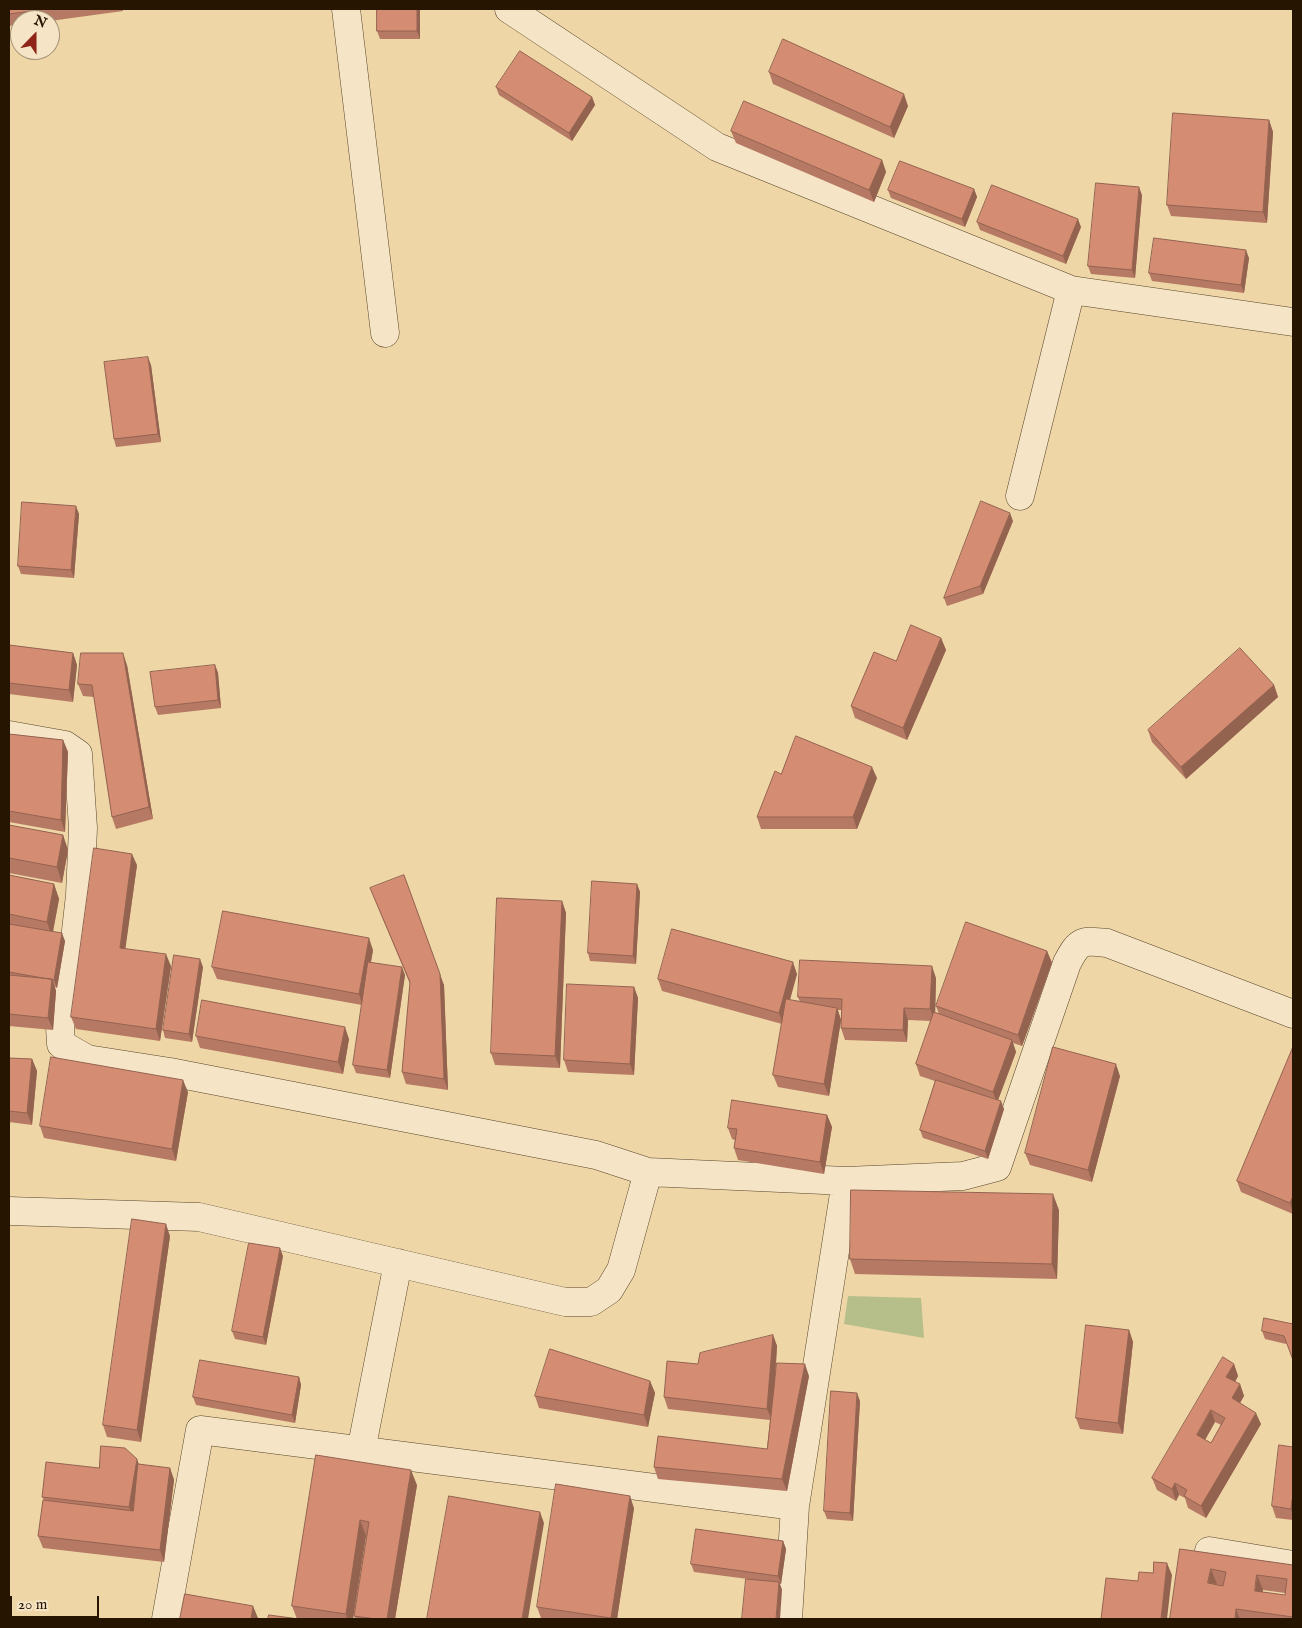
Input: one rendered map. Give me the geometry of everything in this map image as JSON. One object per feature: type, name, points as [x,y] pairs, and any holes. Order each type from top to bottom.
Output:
[{"type":"street","points":[[346,9],[384,333]]},
{"type":"street","points":[[509,9],[717,148],[1070,290],[1293,322]]},
{"type":"street","points":[[1020,496],[1070,290]]},
{"type":"street","points":[[9,735],[66,745],[78,754],[83,828],[80,895],[72,966],[60,1027],[61,1044],[87,1059],[170,1072],[596,1155],[648,1172],[846,1181],[963,1176],[997,1167],[1067,963],[1075,948],[1087,941],[1107,943],[1293,1014]]},
{"type":"street","points":[[9,1211],[199,1217],[565,1302],[591,1302],[609,1290],[621,1270],[648,1172]]},
{"type":"street","points":[[788,1619],[795,1506],[846,1181]]},
{"type":"street","points":[[361,1451],[398,1263]]},
{"type":"street","points":[[166,1619],[200,1430],[795,1506]]},
{"type":"street","points":[[1209,1550],[1293,1565]]},
{"type":"green space","points":[[848,1296],[921,1298],[924,1338],[844,1324]]},
{"type":"building","points":[[9,9],[46,9],[10,10],[9,14]]},
{"type":"building","points":[[377,9],[417,9],[417,31],[377,31]]},
{"type":"building","points":[[783,39],[904,94],[890,127],[769,72]]},
{"type":"building","points":[[520,51],[592,97],[569,133],[496,87]]},
{"type":"building","points":[[744,101],[882,160],[869,190],[731,131]]},
{"type":"building","points":[[1173,113],[1269,120],[1263,212],[1167,205]]},
{"type":"building","points":[[900,161],[974,189],[962,219],[888,190]]},
{"type":"building","points":[[1096,183],[1139,187],[1132,270],[1088,266]]},
{"type":"building","points":[[992,185],[1078,219],[1063,256],[977,222]]},
{"type":"building","points":[[1154,238],[1246,250],[1241,285],[1149,273]]},
{"type":"building","points":[[148,357],[158,434],[114,439],[104,362]]},
{"type":"building","points":[[981,501],[1010,513],[980,586],[944,598]]},
{"type":"building","points":[[22,502],[76,506],[71,570],[18,566]]},
{"type":"building","points":[[911,625],[941,638],[903,728],[851,706],[874,652],[896,661]]},
{"type":"building","points":[[9,645],[73,653],[69,690],[9,683]]},
{"type":"building","points":[[1240,648],[1274,685],[1181,767],[1148,730]]},
{"type":"building","points":[[81,653],[123,653],[149,807],[112,817],[92,685],[78,684]]},
{"type":"building","points":[[215,665],[218,700],[155,707],[150,672]]},
{"type":"building","points":[[9,734],[63,740],[61,820],[9,811]]},
{"type":"building","points":[[796,736],[872,767],[853,817],[757,817],[775,771],[781,774]]},
{"type":"building","points":[[9,825],[63,835],[57,867],[9,858]]},
{"type":"building","points":[[94,848],[132,854],[120,948],[166,954],[156,1029],[71,1017]]},
{"type":"building","points":[[9,875],[54,884],[47,922],[9,914]]},
{"type":"building","points":[[404,875],[440,974],[444,1079],[402,1072],[410,982],[370,888]]},
{"type":"building","points":[[592,881],[637,884],[633,956],[588,953]]},
{"type":"building","points":[[497,898],[562,901],[555,1056],[491,1053]]},
{"type":"building","points":[[223,911],[369,938],[359,994],[212,967]]},
{"type":"building","points":[[966,922],[1047,951],[1018,1035],[936,1006]]},
{"type":"building","points":[[9,924],[62,933],[54,980],[9,972]]},
{"type":"building","points":[[672,929],[793,962],[779,1013],[658,979]]},
{"type":"building","points":[[174,955],[200,959],[189,1034],[163,1030]]},
{"type":"building","points":[[800,960],[932,966],[930,1009],[904,1008],[903,1030],[841,1028],[842,999],[798,997]]},
{"type":"building","points":[[368,962],[402,967],[387,1070],[353,1065]]},
{"type":"building","points":[[9,975],[52,979],[48,1018],[9,1014]]},
{"type":"building","points":[[567,984],[634,987],[630,1064],[564,1060]]},
{"type":"building","points":[[786,999],[837,1008],[824,1084],[773,1075]]},
{"type":"building","points":[[202,1000],[345,1027],[338,1062],[196,1036]]},
{"type":"building","points":[[934,1012],[1012,1040],[993,1092],[916,1064]]},
{"type":"building","points":[[1053,1047],[1116,1064],[1088,1170],[1025,1153]]},
{"type":"building","points":[[1293,1047],[1293,1196],[1290,1203],[1237,1181]]},
{"type":"building","points":[[51,1057],[183,1080],[172,1149],[40,1126]]},
{"type":"building","points":[[9,1058],[32,1059],[27,1113],[9,1111]]},
{"type":"building","points":[[936,1080],[1001,1101],[985,1151],[920,1130]]},
{"type":"building","points":[[732,1100],[827,1115],[820,1162],[734,1148],[737,1129],[728,1128]]},
{"type":"building","points":[[851,1190],[1053,1194],[1052,1264],[850,1259]]},
{"type":"building","points":[[132,1219],[166,1224],[137,1430],[103,1425]]},
{"type":"building","points":[[249,1243],[280,1248],[263,1337],[232,1331]]},
{"type":"building","points":[[1264,1318],[1293,1324],[1293,1360],[1284,1336],[1262,1331]]},
{"type":"building","points":[[1086,1325],[1129,1330],[1118,1423],[1076,1418]]},
{"type":"building","points":[[773,1335],[767,1409],[664,1397],[667,1361],[698,1364],[700,1353]]},
{"type":"building","points":[[550,1349],[650,1381],[644,1415],[535,1396]]},
{"type":"building","points":[[1223,1357],[1234,1364],[1226,1377],[1240,1384],[1232,1398],[1256,1413],[1201,1506],[1184,1496],[1187,1490],[1175,1483],[1172,1489],[1152,1478]],"holes":[[[1211,1410],[1225,1418],[1211,1443],[1197,1435]]]},
{"type":"building","points":[[200,1360],[299,1377],[292,1415],[193,1397]]},
{"type":"building","points":[[777,1363],[805,1364],[782,1479],[654,1467],[658,1436],[767,1449]]},
{"type":"building","points":[[831,1391],[857,1393],[850,1513],[824,1511]]},
{"type":"building","points":[[1279,1445],[1293,1447],[1293,1500],[1291,1509],[1272,1506]]},
{"type":"building","points":[[101,1446],[125,1448],[137,1459],[129,1507],[42,1497],[46,1462],[99,1468]]},
{"type":"building","points":[[316,1455],[411,1470],[387,1619],[354,1616],[369,1522],[360,1520],[346,1614],[292,1606]]},
{"type":"building","points":[[138,1464],[170,1468],[160,1550],[38,1536],[43,1500],[133,1511]]},
{"type":"building","points":[[556,1484],[630,1496],[611,1618],[537,1607]]},
{"type":"building","points":[[449,1496],[540,1512],[522,1619],[427,1619]]},
{"type":"building","points":[[696,1529],[783,1541],[778,1576],[691,1564]]},
{"type":"building","points":[[1180,1549],[1293,1565],[1293,1617],[1236,1609],[1235,1619],[1170,1619]],"holes":[[[1211,1569],[1226,1572],[1223,1586],[1208,1583]],[[1257,1575],[1287,1579],[1285,1595],[1255,1591]]]},
{"type":"building","points":[[1154,1562],[1167,1563],[1161,1619],[1101,1619],[1106,1578],[1138,1581],[1139,1572],[1153,1573]]},
{"type":"building","points":[[746,1579],[779,1582],[776,1619],[742,1619]]},
{"type":"building","points":[[185,1594],[253,1606],[251,1619],[180,1619]]},
{"type":"building","points":[[269,1615],[299,1619],[268,1619]]}]
